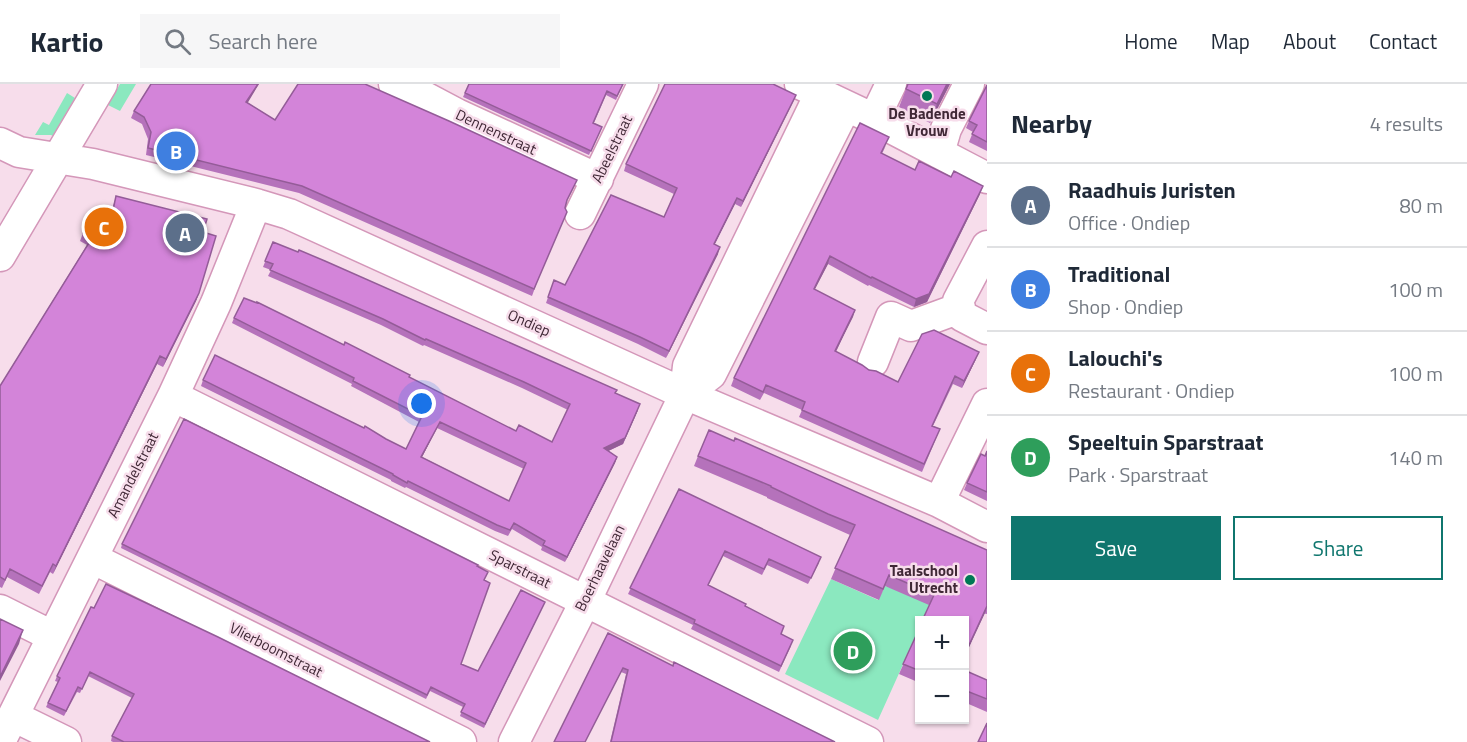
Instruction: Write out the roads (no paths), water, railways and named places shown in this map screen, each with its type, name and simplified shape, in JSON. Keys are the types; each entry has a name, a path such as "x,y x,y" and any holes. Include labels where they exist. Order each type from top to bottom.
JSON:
{"street":[{"path":"0,256 102,84"},
{"name":"Abeelstraat","path":"580,214 643,84"},
{"path":"874,119 891,84"},
{"path":"939,153 946,129 969,84"},
{"name":"Dennenstraat","path":"414,88 457,114 598,179"},
{"path":"813,90 987,178"},
{"name":"Boerhaavelaan","path":"514,742 585,602 685,394 711,374 813,90"},
{"name":"Ondiep","path":"0,143 19,153 93,164 289,214 685,394 939,502 987,527"},
{"name":"Amandelstraat","path":"6,729 173,396 216,303 256,204"},
{"path":"987,246 958,301 962,316 987,329"},
{"path":"873,362 891,317 911,326 960,308"},
{"name":"Sparstraat","path":"173,396 868,742"},
{"path":"939,502 987,404"},
{"name":"Vlierboomstraat","path":"92,558 461,742"},
{"path":"0,610 52,636"},
{"path":"6,729 66,742"}],"place":[{"name":"De Badende Vrouw","path":"927,96"},
{"name":"Traditional","path":"176,151"},
{"name":"Lalouchi's","path":"104,227"},
{"name":"Raadhuis Juristen","path":"185,233"},
{"name":"Taalschool Utrecht","path":"970,580"},
{"name":"Speeltuin Sparstraat","path":"853,651"}]}
